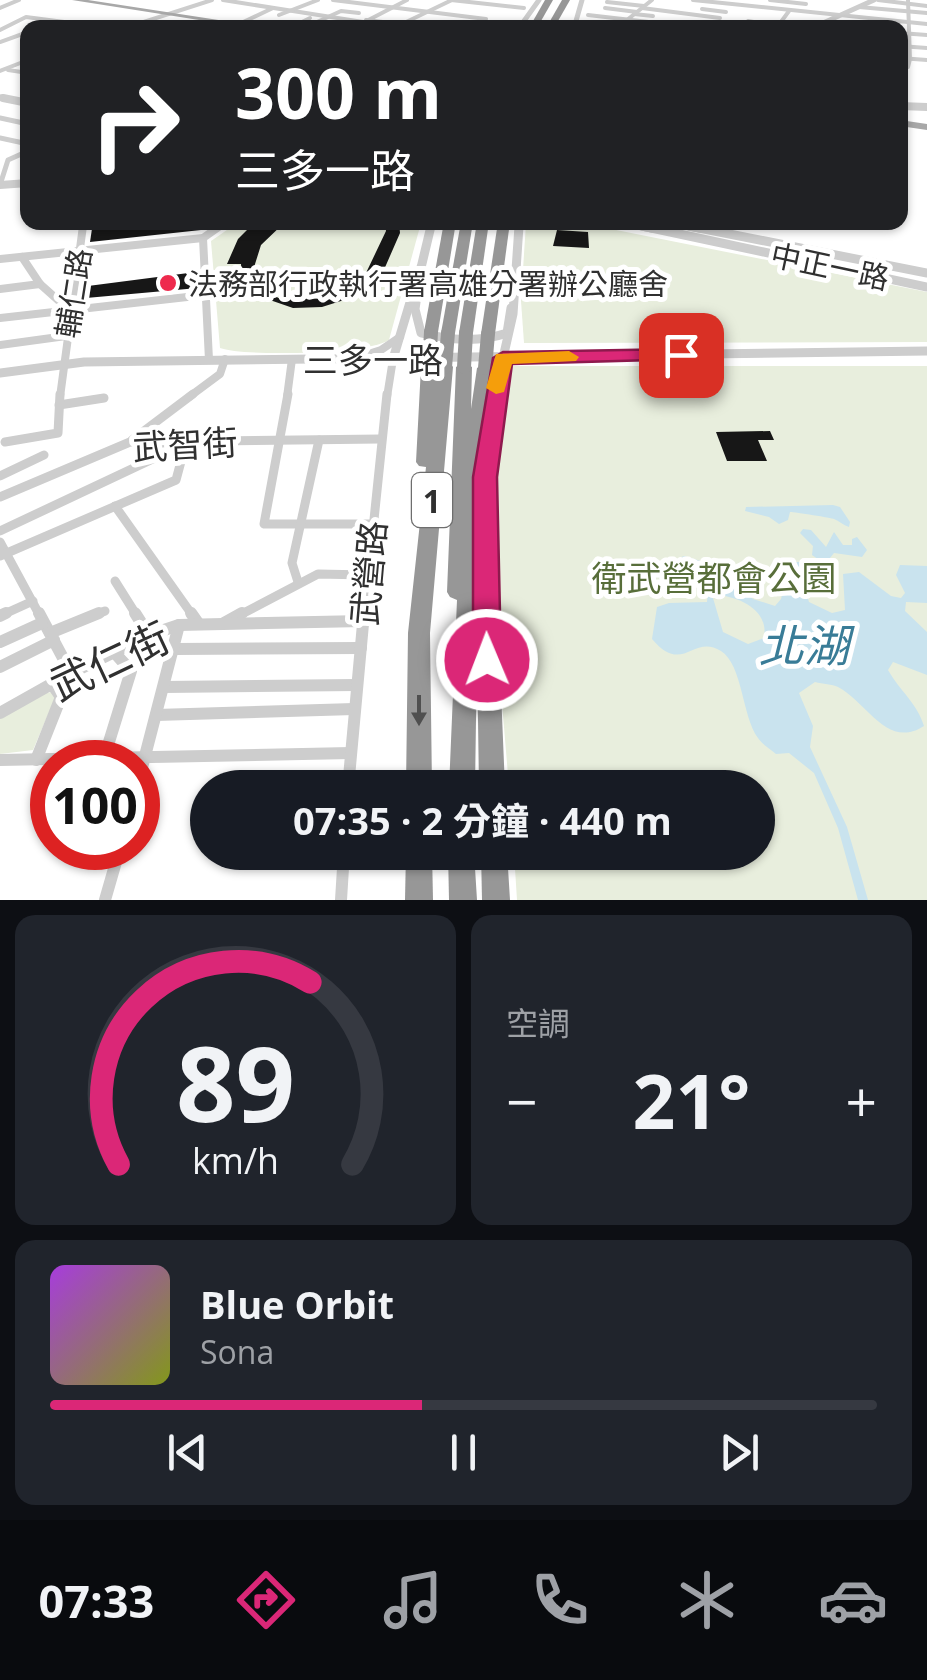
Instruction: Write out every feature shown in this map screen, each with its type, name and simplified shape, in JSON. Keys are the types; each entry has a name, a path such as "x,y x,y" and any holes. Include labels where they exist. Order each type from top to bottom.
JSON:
{"highway":[{"path":"449,230 430,332 465,365 490,424 484,498 492,770"},
{"name":"1","path":"465,230 448,333 465,365"},
{"name":"1","path":"420,770 420,633 465,365 482,230"},
{"path":"462,770 472,462 465,365 488,334 503,230"},
{"path":"420,870 420,900"},
{"path":"462,870 463,900"},
{"path":"495,870 496,900"}],"main road":[{"path":"75,0 209,20"}],"street":[{"path":"150,20 212,0"},
{"path":"223,0 357,20"},
{"path":"262,6 276,0"},
{"path":"280,15 318,0"},
{"path":"332,0 486,19 504,0"},
{"path":"306,20 343,0"},
{"path":"371,5 380,0"},
{"path":"366,20 407,0"},
{"path":"409,20 451,0 524,8"},
{"path":"670,20 691,0 884,20"},
{"path":"749,20 767,0 808,2 803,13"},
{"path":"827,20 876,0 927,4"},
{"path":"0,6 16,1"},
{"path":"606,5 644,6 720,18 733,2"},
{"path":"907,2 911,12 908,33 927,35"},
{"path":"606,5 644,6 652,16"},
{"path":"588,15 628,20 644,6"},
{"path":"859,7 927,13"},
{"path":"251,20 274,8"},
{"path":"702,9 726,12"},
{"path":"320,20 342,11 359,13"},
{"path":"783,20 790,11"},
{"path":"22,20 59,20"},
{"path":"0,37 20,22"},
{"path":"908,22 927,24"},
{"path":"11,38 20,35"},
{"path":"0,37 20,39"},
{"path":"908,55 908,67"},
{"path":"910,59 927,60"},
{"path":"0,94 12,100"},
{"path":"0,105 20,100"},
{"path":"0,185 4,160"},
{"name":"輔仁路","path":"62,363 83,230"},
{"path":"0,259 203,238 215,230"},
{"path":"394,359 430,230"},
{"path":"421,267 416,325 421,333 440,338 494,338 506,333 518,230"},
{"name":"中正一路","path":"683,230 738,237 927,287"},
{"name":"中正一路","path":"704,230 927,273"},
{"path":"203,238 209,360"},
{"path":"22,257 40,284 71,310"},
{"path":"0,289 40,284"},
{"path":"0,318 205,295"},
{"path":"465,365 512,342 511,308"},
{"path":"0,345 66,336"},
{"path":"352,359 381,350 400,338"},
{"name":"三多一路","path":"0,373 62,363 394,359 465,365 927,351"},
{"name":"武營路","path":"349,770 380,440 394,359"},
{"path":"130,442 220,374 226,360"},
{"path":"292,360 282,440 264,524 372,524"},
{"path":"5,442 58,433 62,363"},
{"path":"59,404 104,398"},
{"path":"0,530 157,457 163,439"},
{"path":"71,673 2,550 176,480 187,439"},
{"path":"298,582 292,564 320,440"},
{"name":"武智街","path":"0,497 130,442 380,440"},
{"path":"0,476 44,455"},
{"path":"115,506 198,624"},
{"path":"222,625 318,574 367,575"},
{"path":"115,582 150,635"},
{"path":"0,616 33,601"},
{"path":"0,642 49,632 105,612"},
{"name":"武仁街","path":"0,713 71,673 179,625 363,621"},
{"path":"149,740 179,625"},
{"path":"0,667 49,632"},
{"path":"174,650 361,648"},
{"path":"110,740 131,671 114,652"},
{"path":"44,740 61,697 52,684"},
{"path":"164,688 357,685"},
{"path":"156,715 354,709"},
{"path":"160,758 350,753"},
{"path":"0,760 30,760"},
{"path":"105,900 114,870"},
{"path":"340,900 342,870"}],"green space":[{"path":"227,230 419,230 389,340 358,348 306,353 254,353 220,348 211,241"},
{"path":"526,230 616,230 927,292 927,342 524,343 521,301"},
{"name":"衛武營都會公園","path":"503,366 927,366 927,900 517,900 515,870 775,870 775,770 508,770 493,595 491,486"},
{"path":"52,692 55,698 37,740 30,740 30,750 0,754 0,718"}],"water":[{"path":"746,507 840,507 849,527 832,518 790,512 788,520 779,524 745,511"},
{"path":"803,529 811,530 826,547 834,532 843,545 852,545 852,539 857,537 867,550 862,557 834,553 825,564 812,555 813,546 800,533"},
{"name":"北湖","path":"684,556 714,565 733,565 740,573 744,591 753,599 775,606 781,599 790,562 802,562 801,576 809,602 832,613 845,610 843,574 859,572 891,596 901,598 905,593 896,575 900,565 927,566 927,603 906,602 905,611 927,632 927,675 893,662 888,670 924,726 911,732 888,728 833,685 815,682 799,693 813,726 810,747 847,827 868,900 858,900 838,828 814,773 789,753 776,754 758,738 728,658 711,647 672,654 652,639 657,607 707,602 708,591 696,574 677,559","holes":["728,597 758,613 764,638 748,644 723,632 713,598"]}],"building":[{"path":"92,230 201,230 90,242"},
{"path":"247,230 277,230 261,245 250,280 280,299 325,298 350,291 366,273 386,230 400,233 383,272 366,293 322,307 293,308 250,293 242,282 241,264 227,264 238,239"},
{"path":"557,230 588,232 589,248 553,246"},
{"path":"196,272 198,288 86,298 88,286"},
{"path":"770,431 774,440 758,440 767,461 727,461 716,432"}],"slow traffic":[{"path":"496,388 503,358 569,357"}],"place":[{"name":"法務部行政執行署高雄分署辦公廳舍","path":"168,283"}],"route":[{"path":"487,660 486,456 503,358 681,355"}]}
